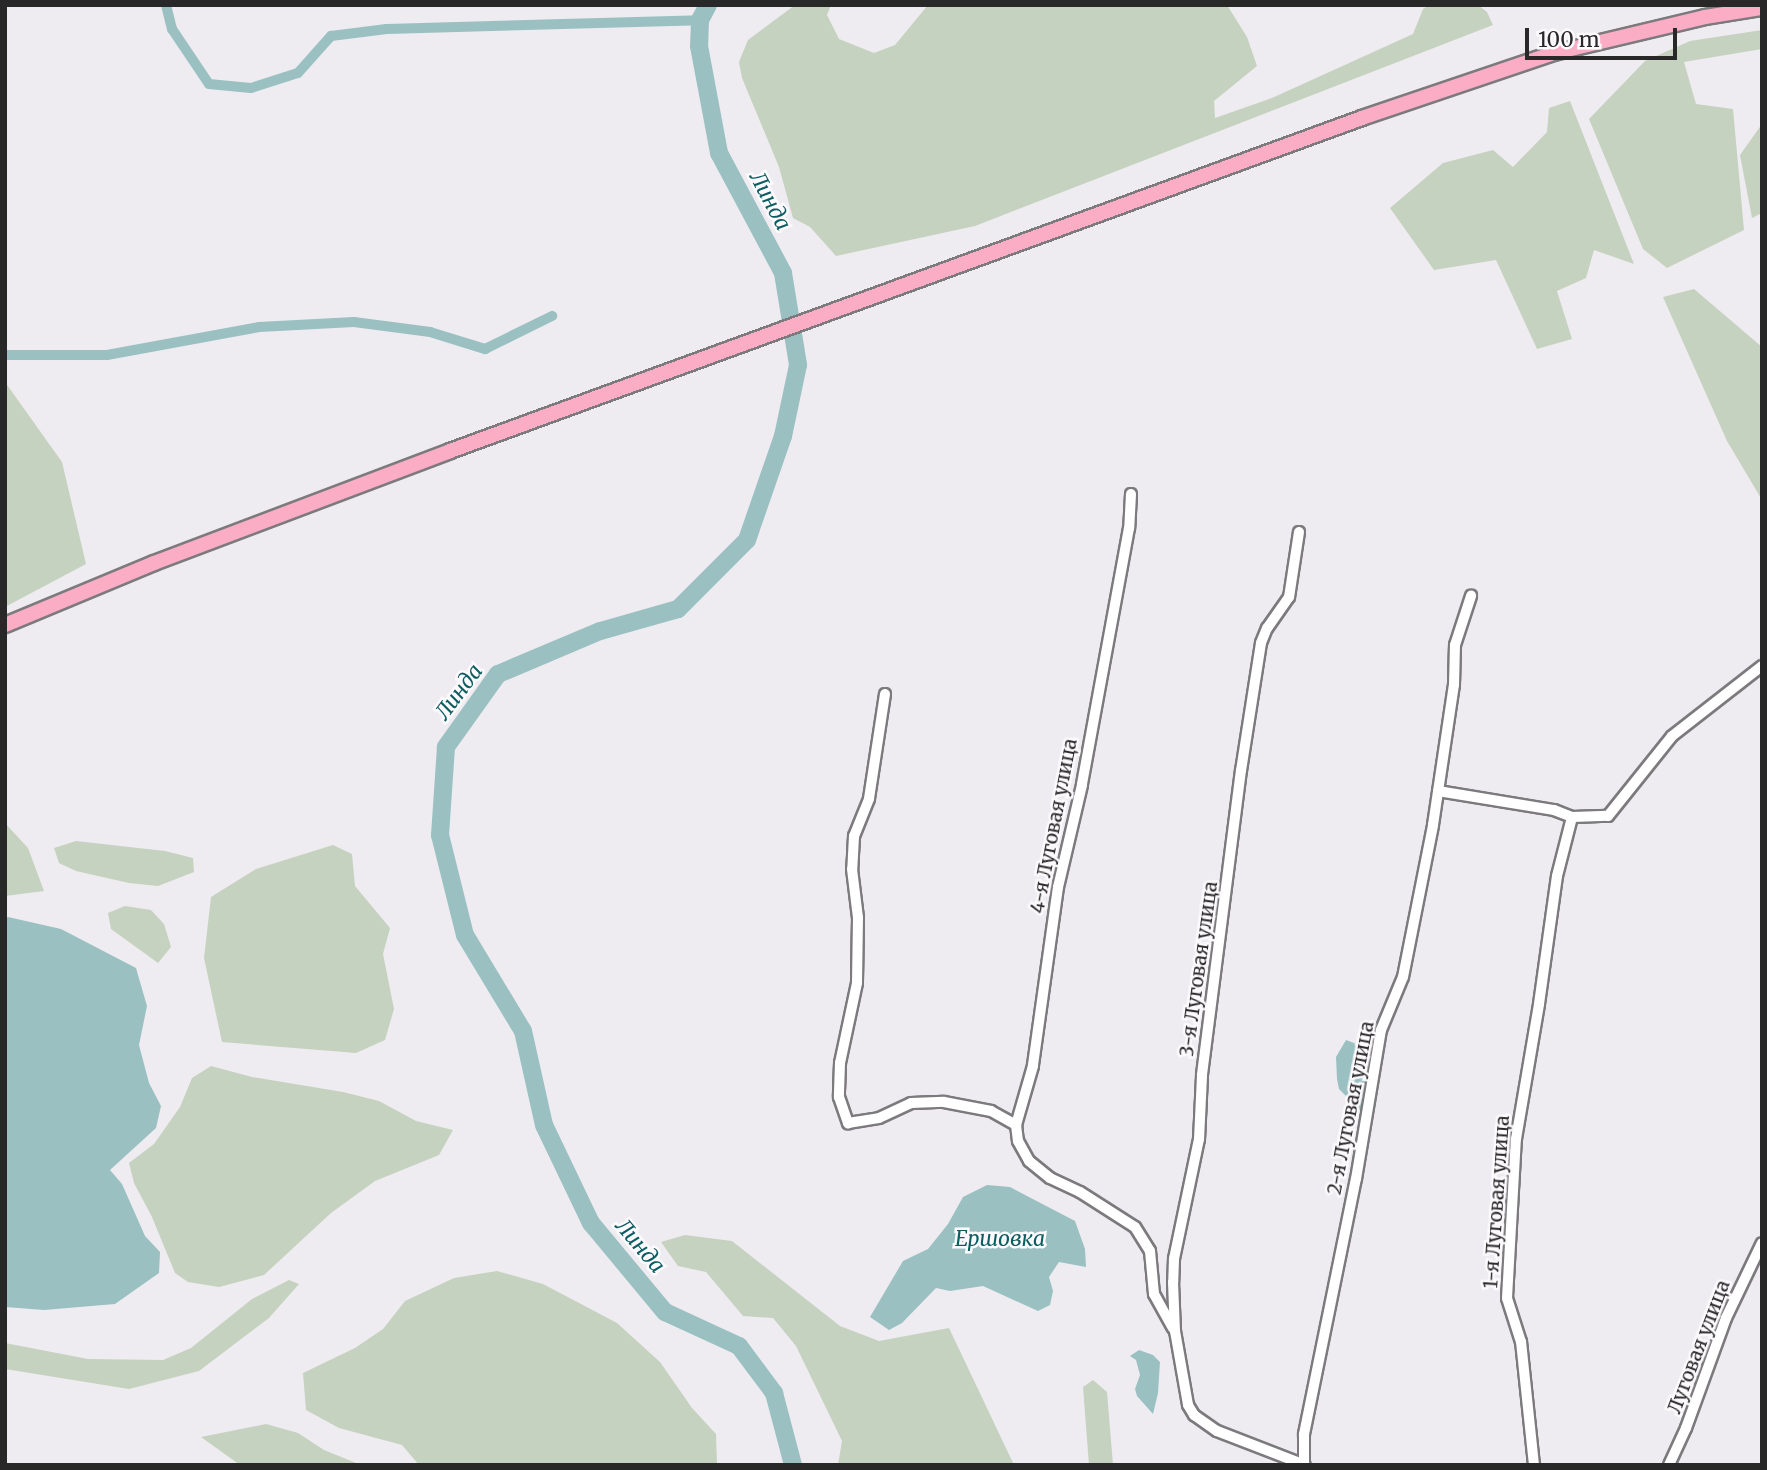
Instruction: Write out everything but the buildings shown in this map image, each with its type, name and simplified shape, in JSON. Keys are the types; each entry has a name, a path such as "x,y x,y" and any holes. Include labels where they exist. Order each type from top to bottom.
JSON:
{"main road":[{"path":"5,625 192,548 1472,79 1628,34 1762,8"}],"street":[{"name":"4-я Луговая улица","path":"1016,1125 1033,1066 1059,887 1082,785 1129,528 1132,494"},
{"name":"3-я Луговая улица","path":"1299,532 1289,597 1267,628 1261,643 1241,770 1202,1076 1199,1139 1174,1259 1175,1331 1188,1405 1194,1415 1217,1431 1305,1464"},
{"name":"2-я Луговая улица","path":"1305,1464 1304,1434 1356,1180 1381,1030 1406,965 1438,791 1454,685 1455,645 1471,596"},
{"path":"1438,791 1554,810 1573,817 1608,816 1672,736 1762,666"},
{"path":"885,694 869,799 855,836 852,869 858,918 857,983 840,1063 839,1097 848,1123 879,1118 911,1103 944,1102 991,1111 1016,1125 1018,1141 1029,1161 1050,1178 1080,1192 1135,1227 1150,1251 1154,1294 1175,1331"},
{"name":"1-я Луговая улица","path":"1534,1465 1521,1342 1507,1298 1515,1152 1556,876 1573,817"},
{"name":"Луговая улица","path":"1669,1465 1686,1428 1726,1318 1762,1243"}],"green space":[{"path":"795,5 831,5 827,15 839,39 874,53 895,45 928,5 1227,5 1247,37 1257,66 1214,101 1215,118 1272,98 1413,34 1423,9 1429,5 1478,5 1487,12 1493,25 975,226 836,256 810,227 793,218 779,167 742,78 739,62 748,40"},
{"path":"1762,30 1762,49 1684,62 1696,104 1733,109 1744,230 1667,268 1643,249 1589,119 1645,61 1690,41"},
{"path":"1570,101 1634,264 1594,250 1586,278 1557,291 1572,339 1537,349 1496,260 1434,270 1390,208 1443,163 1493,150 1513,167 1547,132 1549,108"},
{"path":"1762,124 1762,213 1752,218 1740,155"},
{"path":"1694,289 1762,347 1762,500 1727,441 1663,297"},
{"path":"5,382 62,462 86,564 5,607"},
{"path":"5,823 28,848 44,891 5,896"},
{"path":"76,841 165,851 193,858 194,872 158,886 129,883 76,871 59,863 54,848"},
{"path":"333,845 352,854 355,886 390,928 383,954 394,1009 385,1040 356,1053 222,1042 204,958 211,897 256,869"},
{"path":"125,906 151,910 164,924 171,947 158,963 111,929 108,913"},
{"path":"211,1066 252,1077 343,1092 379,1101 416,1121 453,1130 439,1155 375,1181 331,1213 264,1275 219,1287 188,1282 175,1273 152,1217 134,1183 129,1163 154,1144 180,1107 192,1078"},
{"path":"685,1235 732,1241 840,1326 879,1341 949,1328 1014,1465 838,1465 842,1441 796,1346 773,1318 743,1316 706,1272 678,1266 661,1242"},
{"path":"497,1271 543,1284 617,1323 660,1362 692,1408 716,1434 717,1465 419,1465 402,1445 339,1428 306,1410 303,1373 355,1348 383,1329 405,1301 454,1278"},
{"path":"289,1280 299,1284 269,1318 199,1371 129,1389 5,1369 5,1343 88,1359 163,1360 191,1348 252,1299"},
{"path":"1093,1380 1107,1392 1113,1465 1089,1465 1083,1387"},
{"path":"266,1424 298,1433 324,1450 361,1465 240,1465 201,1437"}],"water":[{"path":"8,917 61,929 136,968 147,1006 139,1045 149,1083 161,1106 156,1128 110,1170 122,1184 145,1236 160,1252 159,1273 115,1304 44,1310 5,1307 5,919"},
{"path":"1346,1040 1362,1046 1359,1055 1361,1071 1366,1065 1365,1104 1358,1112 1350,1109 1349,1099 1339,1089 1337,1079 1336,1057"},
{"name":"Ершовка","path":"987,1185 1010,1187 1075,1221 1085,1249 1086,1267 1059,1262 1049,1277 1053,1291 1050,1305 1038,1311 983,1286 950,1291 936,1288 902,1323 889,1330 870,1317 903,1261 928,1249 948,1224 963,1197"},
{"path":"1139,1350 1153,1355 1160,1362 1158,1393 1153,1414 1137,1396 1135,1389 1140,1375 1136,1360 1130,1356"}],"waterway":[{"path":"166,5 172,29 209,84 251,88 298,73 331,36 387,29 700,20"},
{"name":"Линда","path":"708,5 700,20 699,46 719,153 783,273 798,365 783,436 747,540 678,609 600,631 498,674 446,747 440,835 465,935 523,1031 544,1125 591,1223 665,1312 739,1346 774,1393 793,1465"},
{"path":"5,355 107,355 259,327 354,322 430,332 485,349 552,316"}]}
